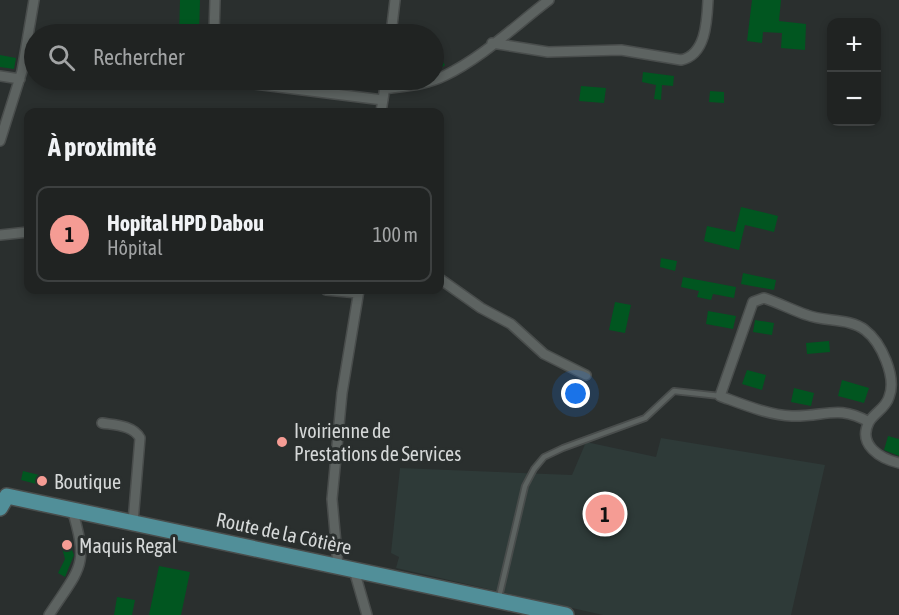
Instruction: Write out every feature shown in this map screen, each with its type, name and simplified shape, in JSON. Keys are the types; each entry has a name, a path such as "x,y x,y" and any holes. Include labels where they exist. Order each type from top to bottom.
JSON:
{"main road":[{"name":"Route de la Côtière","path":"0,508 7,496 566,615"}],"street":[{"path":"30,24 34,0"},
{"path":"214,24 215,0"},
{"path":"392,24 395,0"},
{"path":"444,76 492,44 549,0"},
{"path":"492,44 548,52 621,50 681,60 689,58 700,45 707,20 708,0"},
{"path":"0,141 24,64"},
{"path":"0,76 20,79"},
{"path":"290,90 383,100"},
{"path":"382,108 384,90"},
{"path":"0,235 24,232"},
{"path":"444,282 481,308 512,324 544,354 586,375"},
{"path":"338,566 333,499 342,393 358,294"},
{"path":"869,422 854,413 840,410 820,415 790,416 720,396 753,303 764,298 809,316 857,325 873,338 887,366 890,396 882,409 869,422 866,437 872,449 882,459 899,463"},
{"path":"102,423 123,426 138,433 140,438 133,522"},
{"path":"49,615 82,561 81,537 72,509"},
{"path":"354,570 368,615"}],"lane":[{"path":"499,600 525,486 544,457 645,418 674,391 720,396"}],"shaded area":[{"path":"661,438 825,465 791,615 603,615 396,568 399,557 391,553 400,468 572,475 586,442 656,457"}],"building":[{"path":"180,0 200,0 199,24 179,24"},
{"path":"752,0 781,0 779,21 806,24 805,50 781,48 782,33 763,32 762,43 747,41"},
{"path":"0,55 16,58 14,69 0,67"},
{"path":"643,72 674,76 673,86 662,85 661,100 654,99 656,85 642,82"},
{"path":"581,86 606,88 604,103 579,101"},
{"path":"710,91 724,92 724,103 709,102"},
{"path":"741,207 778,216 774,232 745,225 739,250 704,241 707,226 735,232"},
{"path":"661,258 677,261 675,271 660,267"},
{"path":"743,273 776,280 774,290 741,284"},
{"path":"683,277 736,287 734,298 713,294 711,300 697,297 699,291 681,287"},
{"path":"615,302 631,305 625,333 609,330"},
{"path":"708,311 736,316 733,329 706,324"},
{"path":"755,320 774,323 772,335 753,332"},
{"path":"829,341 830,352 807,354 806,343"},
{"path":"747,370 766,375 762,390 742,384"},
{"path":"842,380 869,388 864,403 838,396"},
{"path":"794,388 814,393 811,406 791,402"},
{"path":"888,436 899,439 899,456 884,450"},
{"path":"23,471 47,477 44,486 21,480"},
{"path":"68,540 74,555 65,577 58,573 65,559 61,544"},
{"path":"159,566 190,572 181,615 149,615"},
{"path":"117,597 135,600 132,615 114,615"}],"place":[{"name":"Ivoirienne de Prestations de Services","path":"282,442"},
{"name":"Boutique","path":"42,481"},
{"name":"Hopital HPD Dabou","path":"605,514"},
{"name":"Maquis Regal","path":"67,545"}]}
